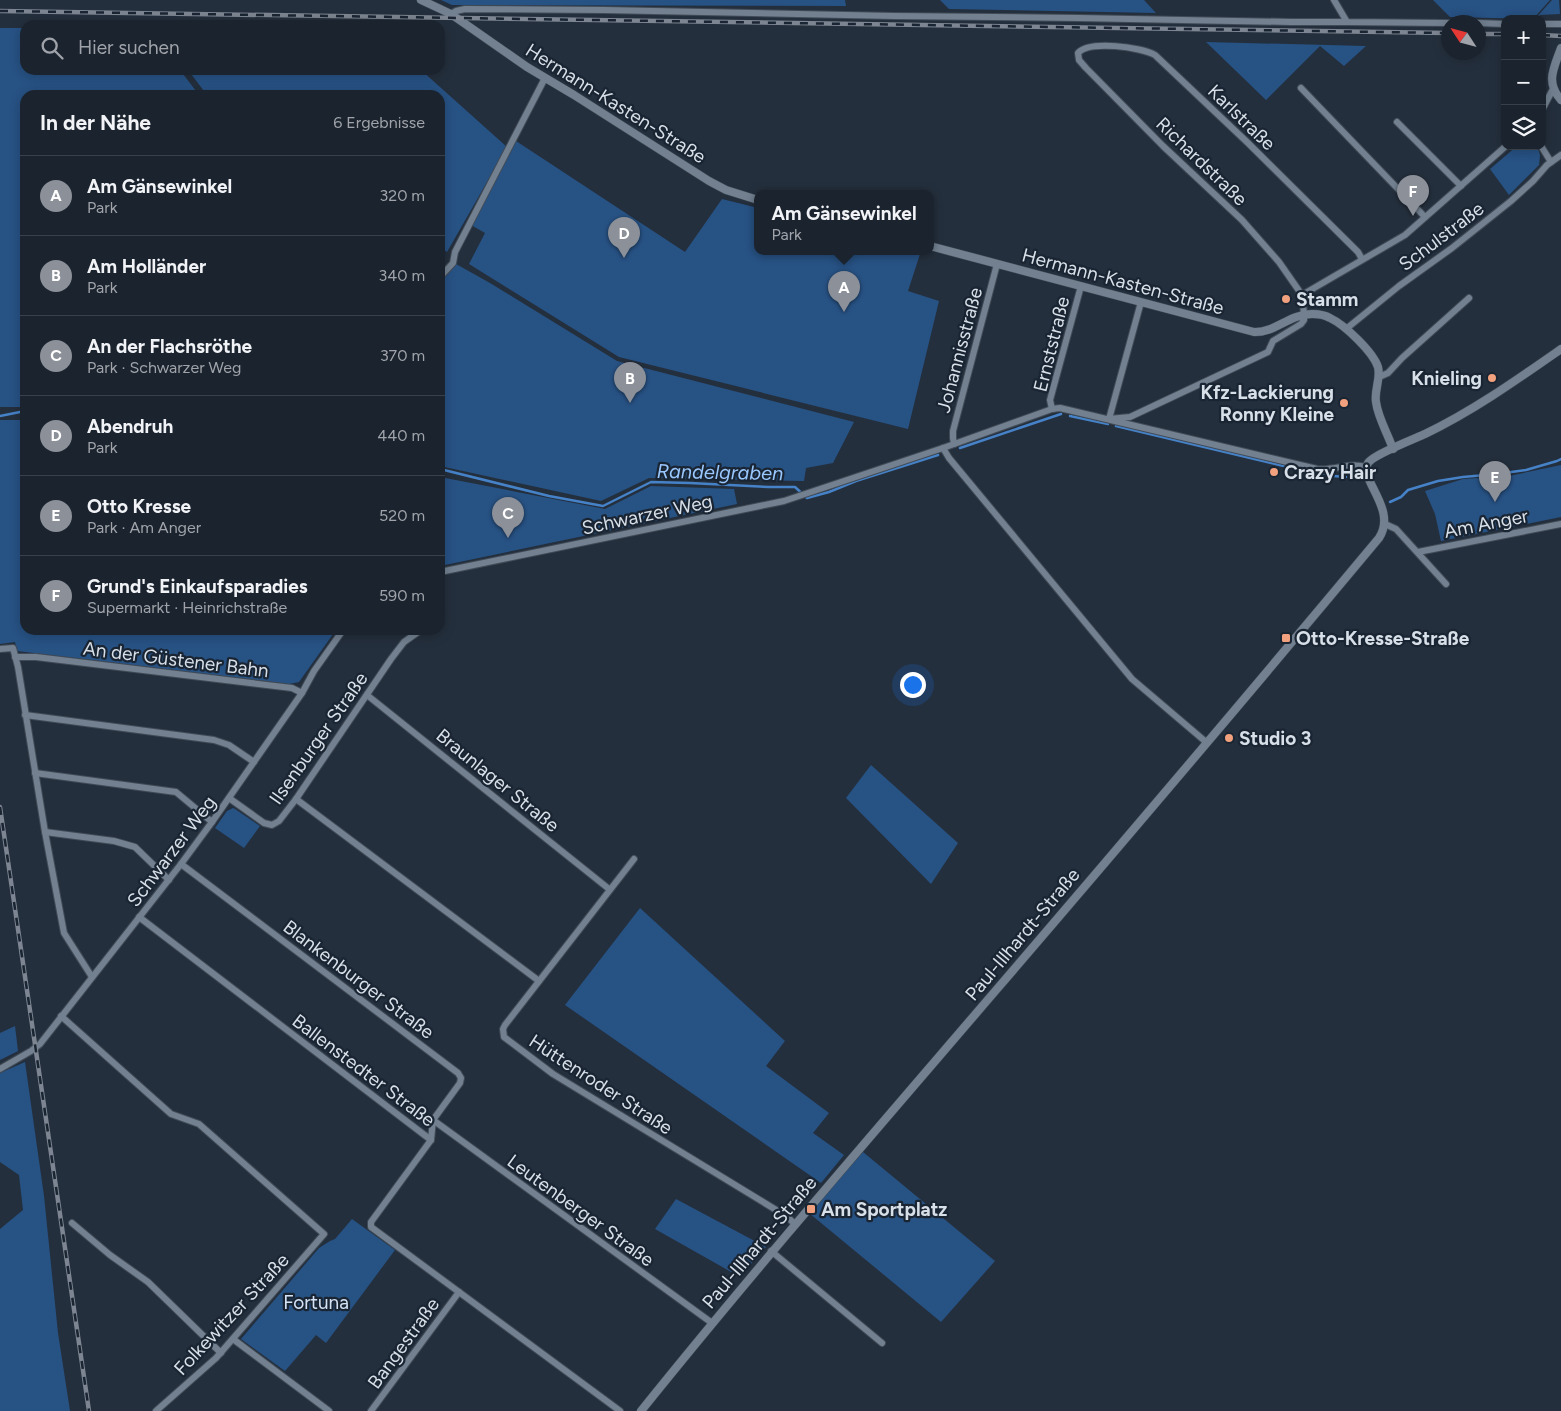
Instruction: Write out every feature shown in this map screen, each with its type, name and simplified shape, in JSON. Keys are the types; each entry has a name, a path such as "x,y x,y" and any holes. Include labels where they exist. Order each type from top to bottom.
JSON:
{"street":[{"name":"Hermann-Kasten-Straße","path":"421,0 451,14 545,78 715,184 754,199"},
{"path":"1334,0 1347,22"},
{"path":"451,14 465,9 604,10 1441,23"},
{"path":"1486,24 1501,24"},
{"path":"1546,24 1561,24"},
{"name":"Karlstraße","path":"1078,54 1085,48 1103,46 1137,48 1155,55 1254,149 1358,252 1362,259"},
{"path":"1561,48 1551,82 1553,89 1561,100"},
{"name":"Richardstraße","path":"1078,54 1079,60 1086,68 1157,140 1242,220 1279,262 1302,295"},
{"path":"445,272 453,263 455,252 545,78"},
{"path":"1301,88 1425,217"},
{"path":"1545,105 1553,89"},
{"path":"1397,122 1461,186"},
{"path":"1109,419 1130,417 1268,352 1273,341 1302,324 1304,314 1302,295 1405,235 1502,150"},
{"path":"1543,150 1551,162"},
{"name":"Schulstraße","path":"1346,329 1511,201 1551,162 1561,155"},
{"name":"Hermann-Kasten-Straße","path":"934,247 1249,331 1261,332 1268,330 1304,314"},
{"name":"Johannisstraße","path":"954,444 953,431 997,264"},
{"name":"Ernststraße","path":"1052,409 1050,400 1081,286"},
{"path":"1379,377 1388,373 1469,298"},
{"path":"1109,419 1141,302"},
{"path":"1304,314 1328,316 1346,329 1372,356 1377,365 1379,377 1376,401 1394,449"},
{"path":"1268,330 1273,341"},
{"path":"1366,466 1374,457 1460,416 1561,349"},
{"path":"1052,409 1068,408 1317,469 1330,470 1358,464 1366,466"},
{"name":"Schwarzer Weg","path":"445,571 794,498 1052,409"},
{"path":"942,448 1132,679 1206,742"},
{"path":"1366,466 1368,477 1382,507 1385,524"},
{"name":"Paul-Illhardt-Straße","path":"641,1411 771,1251 1033,947 1379,538 1385,524"},
{"name":"Am Anger","path":"1385,524 1396,529 1446,584"},
{"name":"Am Anger","path":"1418,552 1561,524"},
{"name":"Schwarzer Weg","path":"0,1068 36,1048 169,880 229,798 302,693 314,671 339,635"},
{"name":"Ilsenburger Straße","path":"229,798 264,823 272,825 279,821 395,653 404,642 414,635"},
{"path":"0,649 13,648 20,676 45,832 64,933 92,977"},
{"name":"An der Güstener Bahn","path":"15,657 36,657 292,688 302,693"},
{"name":"Braunlager Straße","path":"367,695 610,889"},
{"path":"25,715 214,740 229,745 254,762"},
{"path":"35,773 176,792 212,822"},
{"path":"296,799 539,981"},
{"path":"45,832 114,841 135,847 169,880"},
{"name":"Hüttenroder Straße","path":"634,859 505,1025 503,1034 507,1040 552,1074 786,1216 795,1224"},
{"name":"Blankenburger Straße","path":"181,864 458,1073 461,1078 460,1083 433,1120"},
{"name":"Ballenstedter Straße","path":"139,917 432,1140 372,1222 372,1228 620,1411"},
{"name":"Folkewitzer Straße","path":"61,1016 171,1114 200,1124 324,1234 221,1353 156,1411"},
{"path":"432,1140 433,1120"},
{"name":"Leutenberger Straße","path":"433,1120 712,1323"},
{"path":"72,1223 110,1255 148,1282 221,1353"},
{"path":"771,1251 882,1343"},
{"name":"Bangestraße","path":"372,1411 459,1292"},
{"path":"233,1339 329,1411"}],"green space":[{"path":"441,0 845,0 846,6 452,5"},
{"path":"940,0 1144,0 1156,13 949,9"},
{"path":"1433,0 1550,0 1537,15 1501,15 1501,18 1486,18 1486,15 1448,15"},
{"path":"1552,0 1559,0 1560,14 1539,15"},
{"path":"0,28 20,28 20,75 184,75 195,90 20,90 20,407 0,407"},
{"path":"1206,42 1366,46 1344,66 1320,46 1266,100"},
{"path":"192,75 427,75 443,90 203,90"},
{"path":"445,91 507,147 447,252 445,251"},
{"path":"516,141 685,252 722,199 754,207 754,255 920,255 908,291 939,301 908,429 619,357 469,264 485,233 471,225"},
{"path":"1512,150 1538,150 1539,165 1509,195 1490,169"},
{"path":"456,264 617,361 854,422 833,463 806,468 804,481 649,478 601,501 445,467 445,275"},
{"path":"0,420 20,420 20,635 332,635 299,682 289,684 17,651 15,642 0,644"},
{"path":"1561,465 1561,517 1441,541 1435,514 1425,491 1463,479 1509,476"},
{"path":"445,478 605,509 651,486 734,489 737,504 445,565"},
{"path":"871,765 958,843 931,884 846,798"},
{"path":"233,808 260,826 244,848 215,828 227,811"},
{"path":"640,908 785,1041 766,1066 829,1113 813,1133 844,1155 821,1183 565,1005"},
{"path":"15,1026 18,1051 0,1060 0,1033"},
{"path":"25,1062 44,1196 58,1333 70,1411 0,1411 0,1229 23,1210 19,1175 0,1162 0,1073"},
{"path":"863,1152 995,1261 941,1322 809,1213"},
{"path":"676,1199 766,1247 740,1277 655,1229"},
{"name":"Fortuna","path":"352,1219 395,1250 326,1343 316,1335 285,1371 241,1339 319,1248 335,1239"}],"waterway":[{"name":"Randelgraben","path":"0,416 20,412"},
{"name":"Randelgraben","path":"960,448 1061,414"},
{"name":"Randelgraben","path":"1070,416 1108,424"},
{"name":"Randelgraben","path":"1116,426 1321,475 1346,477"},
{"name":"Randelgraben","path":"445,470 549,496 603,506 651,482 795,487 807,498 938,455"},
{"name":"Randelgraben","path":"1390,502 1401,497 1408,490 1438,481 1526,470 1561,459"}],"railway":[{"path":"0,11 1441,33"},
{"path":"1486,34 1501,34"},
{"path":"1546,35 1561,36"},
{"path":"0,807 89,1411"}],"place":[{"name":"Grund's Einkaufsparadies","path":"1413,216"},
{"name":"Abendruh","path":"624,258"},
{"name":"Stamm","path":"1286,299"},
{"name":"Am Gänsewinkel","path":"844,312"},
{"name":"Knieling","path":"1492,378"},
{"name":"Am Holländer","path":"630,403"},
{"name":"Kfz-Lackierung Ronny Kleine","path":"1344,403"},
{"name":"Crazy Hair","path":"1274,472"},
{"name":"Otto Kresse","path":"1495,502"},
{"name":"An der Flachsröthe","path":"508,538"},
{"name":"Otto-Kresse-Straße","path":"1286,638"},
{"name":"Studio 3","path":"1229,738"},
{"name":"Am Sportplatz","path":"811,1209"}]}
